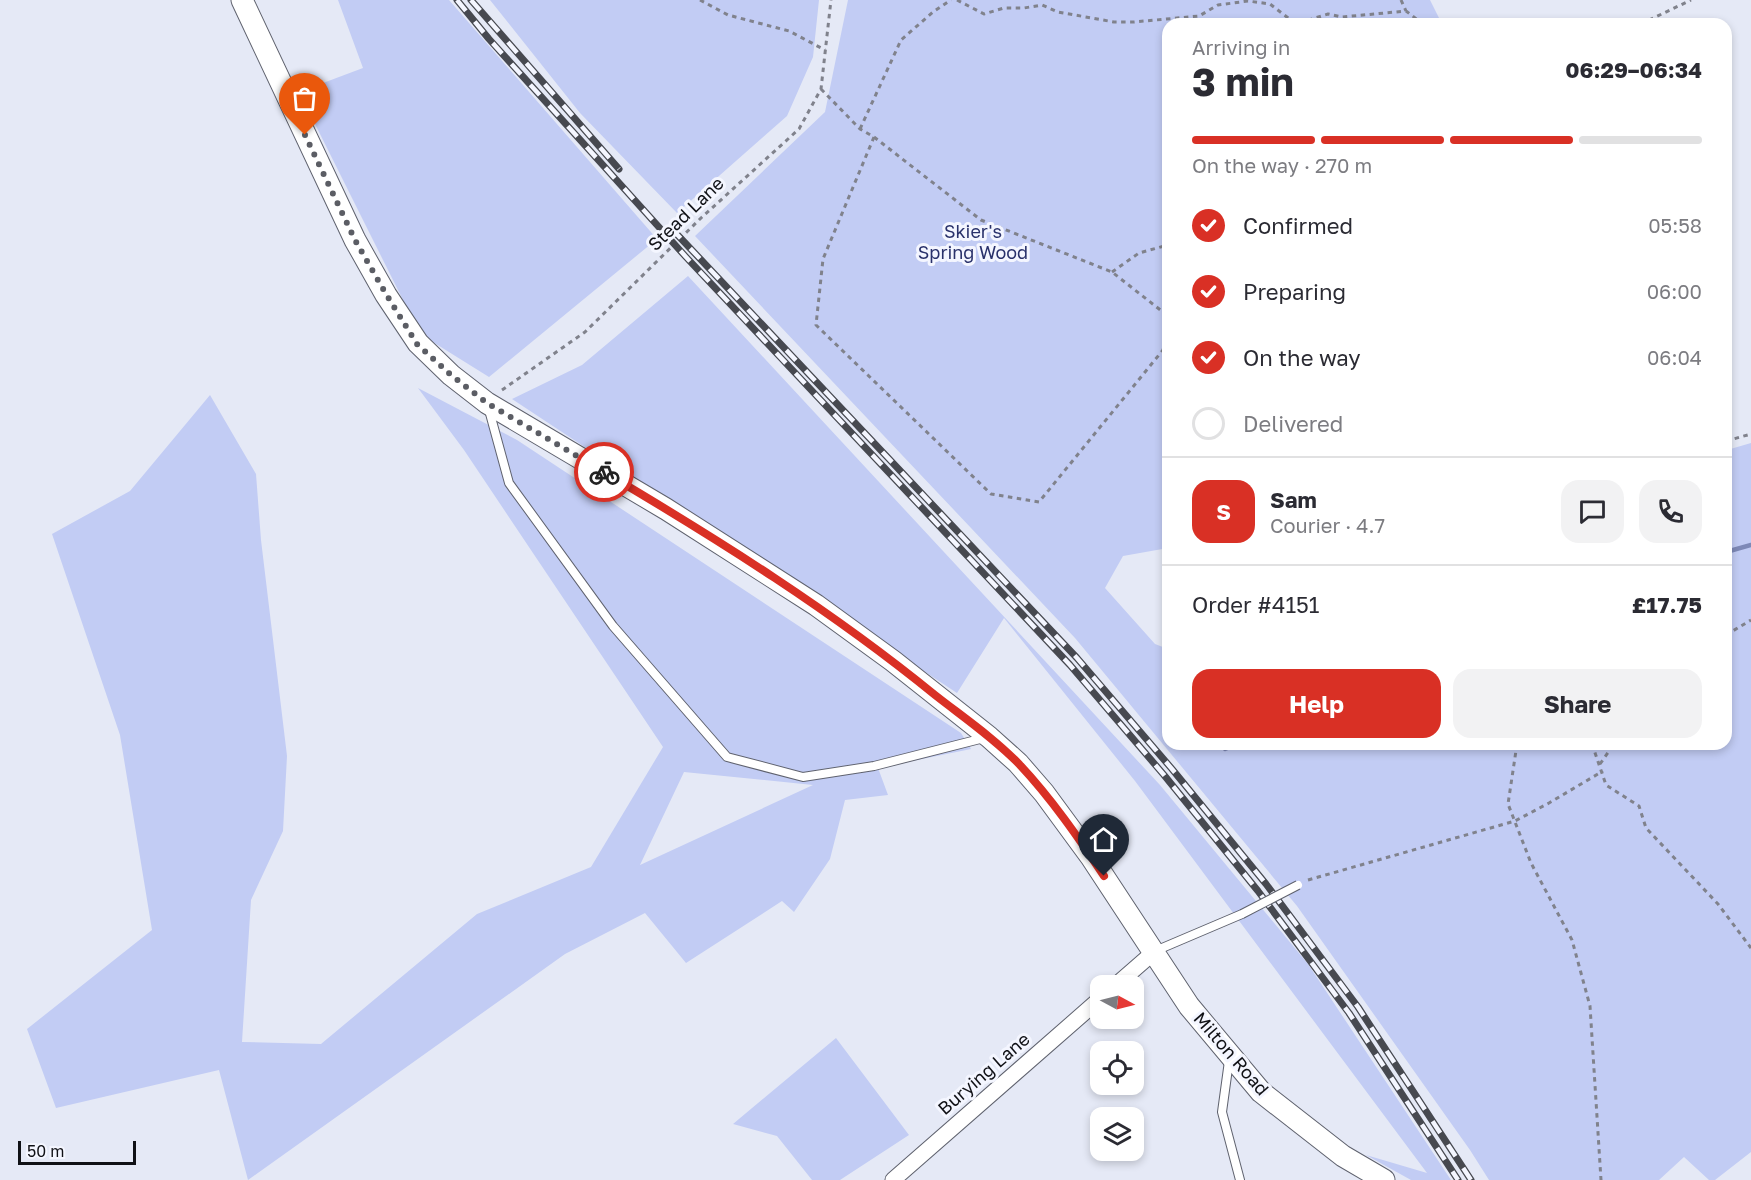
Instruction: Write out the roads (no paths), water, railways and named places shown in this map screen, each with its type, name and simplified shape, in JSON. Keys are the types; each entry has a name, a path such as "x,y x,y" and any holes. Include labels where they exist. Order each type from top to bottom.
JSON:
{"street":[{"name":"Milton Road","path":"242,0 355,240 417,344 487,403 666,509 816,605 893,661 989,737 1018,763 1044,793 1091,857 1189,1006 1261,1092 1343,1156 1384,1180"},
{"path":"1128,975 1154,952"},
{"name":"Burying Lane","path":"893,1180 1090,1008"}],"lane":[{"path":"487,403 509,483 613,626 727,757 803,777 874,766 989,737"},
{"path":"1154,952 1242,914 1298,885"},
{"path":"1230,1057 1222,1112 1240,1180"}],"waterway":[{"path":"1732,550 1751,545"}],"railway":[{"path":"457,0 489,39 686,257 1070,665 1164,775 1258,891 1349,1013 1458,1180"},
{"path":"471,0 619,169"},
{"path":"671,228 1077,658 1172,769 1266,884 1358,1007 1471,1180"}],"park label":[{"name":"Skier's Spring Wood","path":"973,242"}]}
